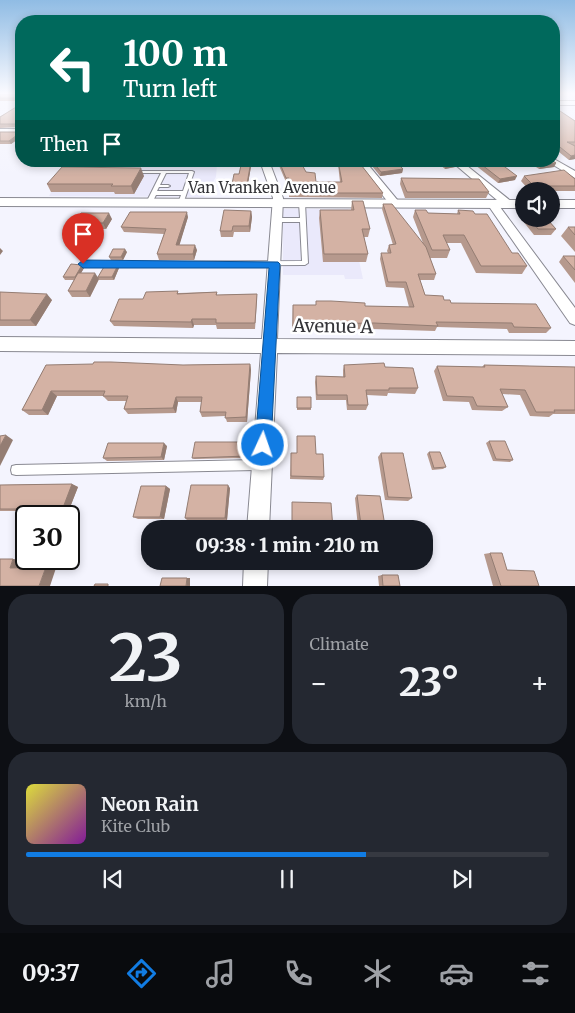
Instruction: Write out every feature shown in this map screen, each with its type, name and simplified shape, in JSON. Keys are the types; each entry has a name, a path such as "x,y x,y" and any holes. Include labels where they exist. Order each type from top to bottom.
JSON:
{"street":[{"path":"0,131 15,131"},
{"path":"560,165 574,174"},
{"path":"259,520 278,203 278,198 266,167"},
{"path":"365,167 395,204"},
{"path":"462,167 508,204"},
{"name":"Van Vranken Avenue","path":"0,202 182,198 278,203 515,204"},
{"path":"560,204 575,204"},
{"path":"493,205 575,319"},
{"name":"Avenue A","path":"0,344 575,348"},
{"path":"255,586 256,570"}],"lane":[{"path":"125,172 192,172 182,198"},
{"path":"151,198 164,172"},
{"path":"160,180 170,180"},
{"path":"179,180 189,180"},
{"path":"157,186 168,186"},
{"path":"177,186 186,186"},
{"path":"83,264 305,263 302,203"},
{"path":"277,220 303,220"},
{"path":"16,470 262,465"}],"shaded area":[{"path":"217,167 216,177 204,197 49,196 58,180 71,169"},
{"path":"283,209 348,209 363,279 345,279 344,275 283,275"}],"building":[{"path":"0,121 15,121 15,124 0,124"},
{"path":"560,121 575,121 575,142 567,142 575,146 575,155 571,156 560,147"},
{"path":"0,132 15,132 15,136 9,141 0,141"},
{"path":"62,167 141,168 131,186 111,186 113,184 47,184"},
{"path":"241,167 250,167 247,184 245,184 244,189 231,189 234,174 239,174"},
{"path":"281,167 303,167 306,172 315,173 316,182 342,182 339,167 363,167 383,193 289,193 289,178 286,178"},
{"path":"377,167 401,167 403,169 381,172"},
{"path":"485,167 505,167 517,176 500,179"},
{"path":"564,170 575,179 575,186 560,186 560,182 530,182 524,176"},
{"path":"401,178 479,179 489,192 407,192"},
{"path":"352,201 363,201 370,229 362,229 368,254 324,254 320,210 354,210"},
{"path":"383,204 392,204 426,247 436,274 418,274 425,295 443,296 444,300 450,300 451,303 536,304 551,328 514,327 512,323 436,322 438,326 374,323 309,324 309,327 293,326 293,305 316,305 316,301 365,303 365,306 414,307 406,282 388,282 381,253 391,253 389,245 396,244"},
{"path":"224,210 251,211 249,226 233,226 232,231 220,231"},
{"path":"415,210 426,210 428,213 460,214 458,210 473,211 475,214 487,214 512,253 518,253 527,266 481,266 464,235 443,235 450,250 432,250"},
{"path":"130,212 187,212 176,245 195,245 193,254 157,254 166,229 121,227"},
{"path":"81,213 109,213 103,223 74,223"},
{"path":"536,227 554,227 556,229 538,229"},
{"path":"568,227 575,227 575,235"},
{"path":"113,249 125,249 121,257 109,257"},
{"path":"563,256 575,256 575,270"},
{"path":"71,264 82,265 75,277 63,277"},
{"path":"105,265 118,265 112,277 98,277"},
{"path":"78,273 95,273 86,291 68,291"},
{"path":"178,291 177,294 217,292 216,295 257,294 255,323 216,323 216,319 192,319 191,322 110,321 119,299 143,299 146,292"},
{"path":"0,292 47,294 30,320 0,320"},
{"path":"94,362 183,365 250,364 246,417 225,418 226,412 200,412 202,397 176,397 173,408 124,409 128,396 103,396 105,391 51,391 42,410 22,410 46,365 93,364"},
{"path":"384,363 385,367 413,368 418,388 366,390 368,405 348,405 347,395 317,395 316,376 345,377 344,365"},
{"path":"484,365 575,367 575,410 536,412 525,390 500,389 508,407 477,406 473,397 447,396 437,366 485,367"},
{"path":"297,397 311,397 311,408 297,408"},
{"path":"6,435 0,446 0,436"},
{"path":"297,436 315,436 316,454 323,454 324,477 291,476 291,453 297,453"},
{"path":"489,441 505,441 513,460 496,459"},
{"path":"195,442 247,442 246,456 192,458"},
{"path":"108,443 164,443 161,457 103,458"},
{"path":"429,452 440,452 446,467 434,468"},
{"path":"381,453 403,453 412,498 388,497"},
{"path":"72,484 64,505 15,505 15,509 0,509 0,485"},
{"path":"191,485 228,485 225,518 185,518"},
{"path":"141,486 166,486 160,517 133,517"},
{"path":"357,495 380,496 384,520 360,520"},
{"path":"292,502 331,503 332,520 292,520"},
{"path":"490,553 502,553 507,570 534,571 539,586 501,586"},
{"path":"0,559 13,559 10,568 15,568 15,570 45,570 39,586 0,586"},
{"path":"382,575 398,575 400,586 383,586"},
{"path":"162,578 187,578 186,586 160,586"},
{"path":"95,584 108,584 108,586 94,586"}],"route":[{"path":"83,264 274,264 263,445"}]}
